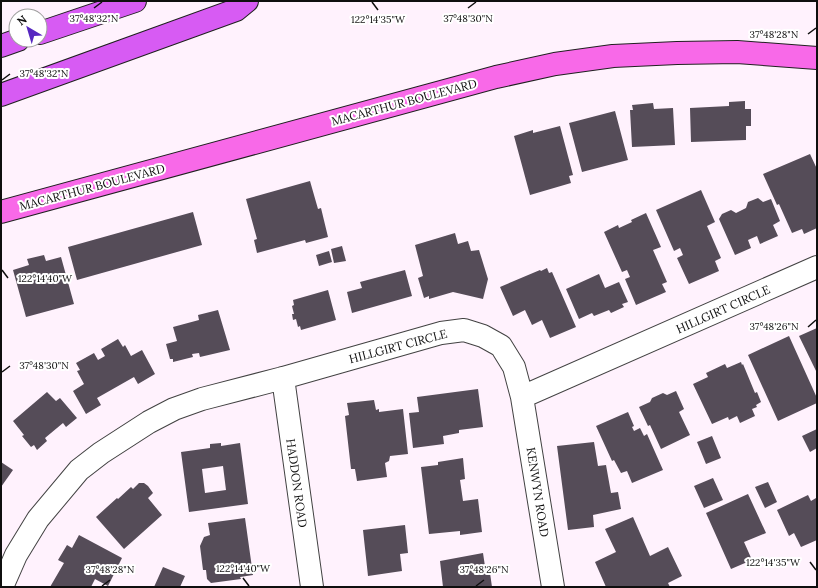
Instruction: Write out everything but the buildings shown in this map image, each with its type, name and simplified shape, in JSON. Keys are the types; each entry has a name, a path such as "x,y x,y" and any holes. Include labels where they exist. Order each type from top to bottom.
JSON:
{"highway":[{"path":"48,30 135,1"},
{"path":"1,95 236,10 248,1"}],"main road":[{"name":"MACARTHUR BOULEVARD","path":"1,212 496,77 555,64 613,56 677,53 737,52 817,58"}],"street":[{"name":"HILLGIRT CIRCLE","path":"2,587 16,555 38,519 79,470 101,453 149,422 202,399 283,378 441,333 464,330 483,336 502,346 514,367 522,397 817,267"},
{"name":"HADDON ROAD","path":"283,378 312,587"},
{"name":"KENWYN ROAD","path":"522,397 554,585"}]}
